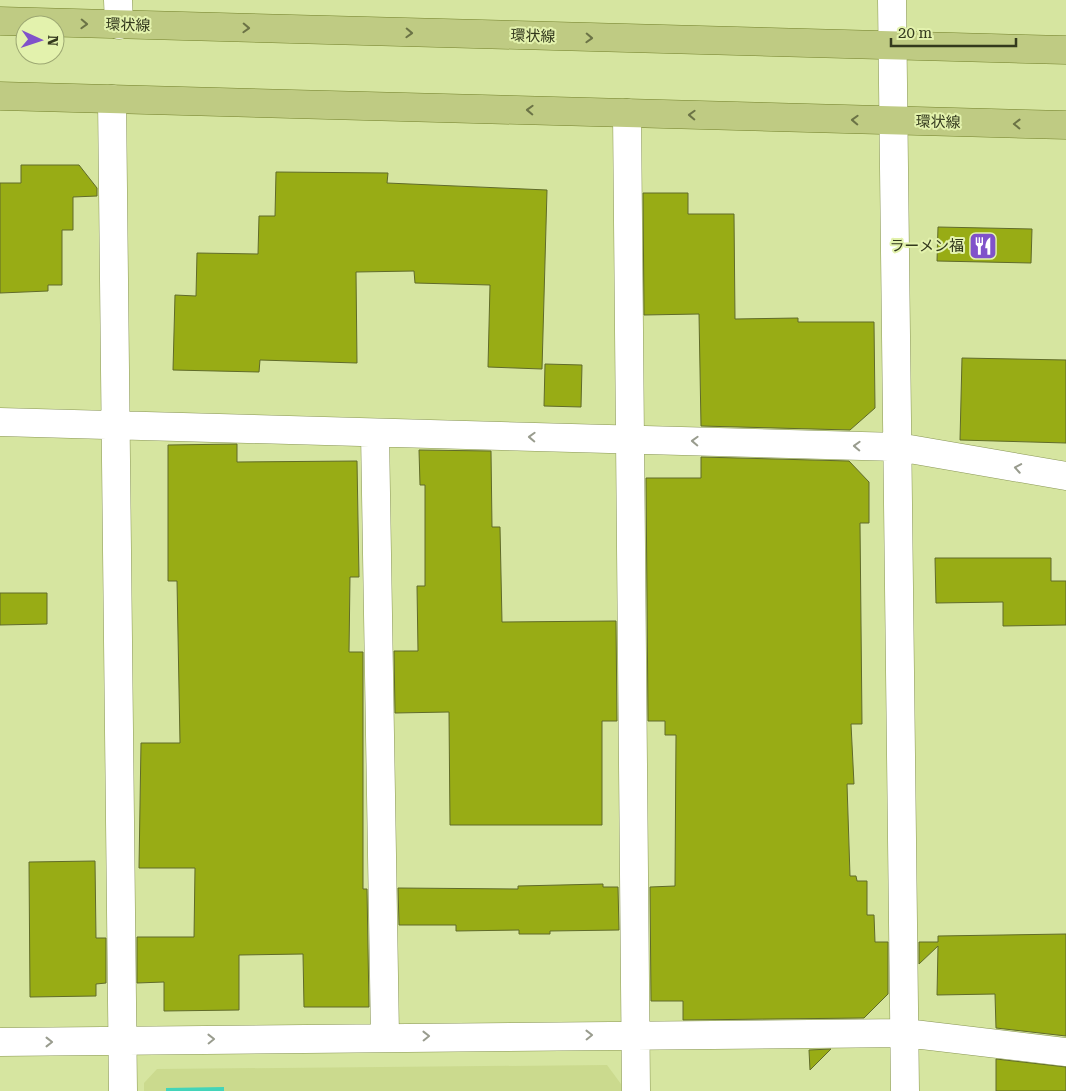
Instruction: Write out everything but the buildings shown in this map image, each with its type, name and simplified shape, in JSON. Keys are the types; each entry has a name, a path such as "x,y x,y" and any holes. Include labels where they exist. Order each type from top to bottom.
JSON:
{"main road":[{"name":"環状線","path":"0,21 118,12 892,46 1066,50"},
{"name":"環状線","path":"0,96 1066,125"}],"street":[{"path":"892,0 905,1091"},
{"path":"112,99 123,1091"},
{"path":"627,113 636,1091"},
{"path":"0,422 898,447 1066,476"},
{"path":"375,432 384,1036"},
{"path":"0,1042 384,1036 905,1033 1066,1052"}],"shaded area":[{"path":"607,1065 621,1084 621,1091 144,1091 144,1083 157,1069"}],"water":[{"path":"224,1087 224,1091 166,1091 166,1088"}],"place":[{"name":"ラーメン福","path":"983,246"}]}
